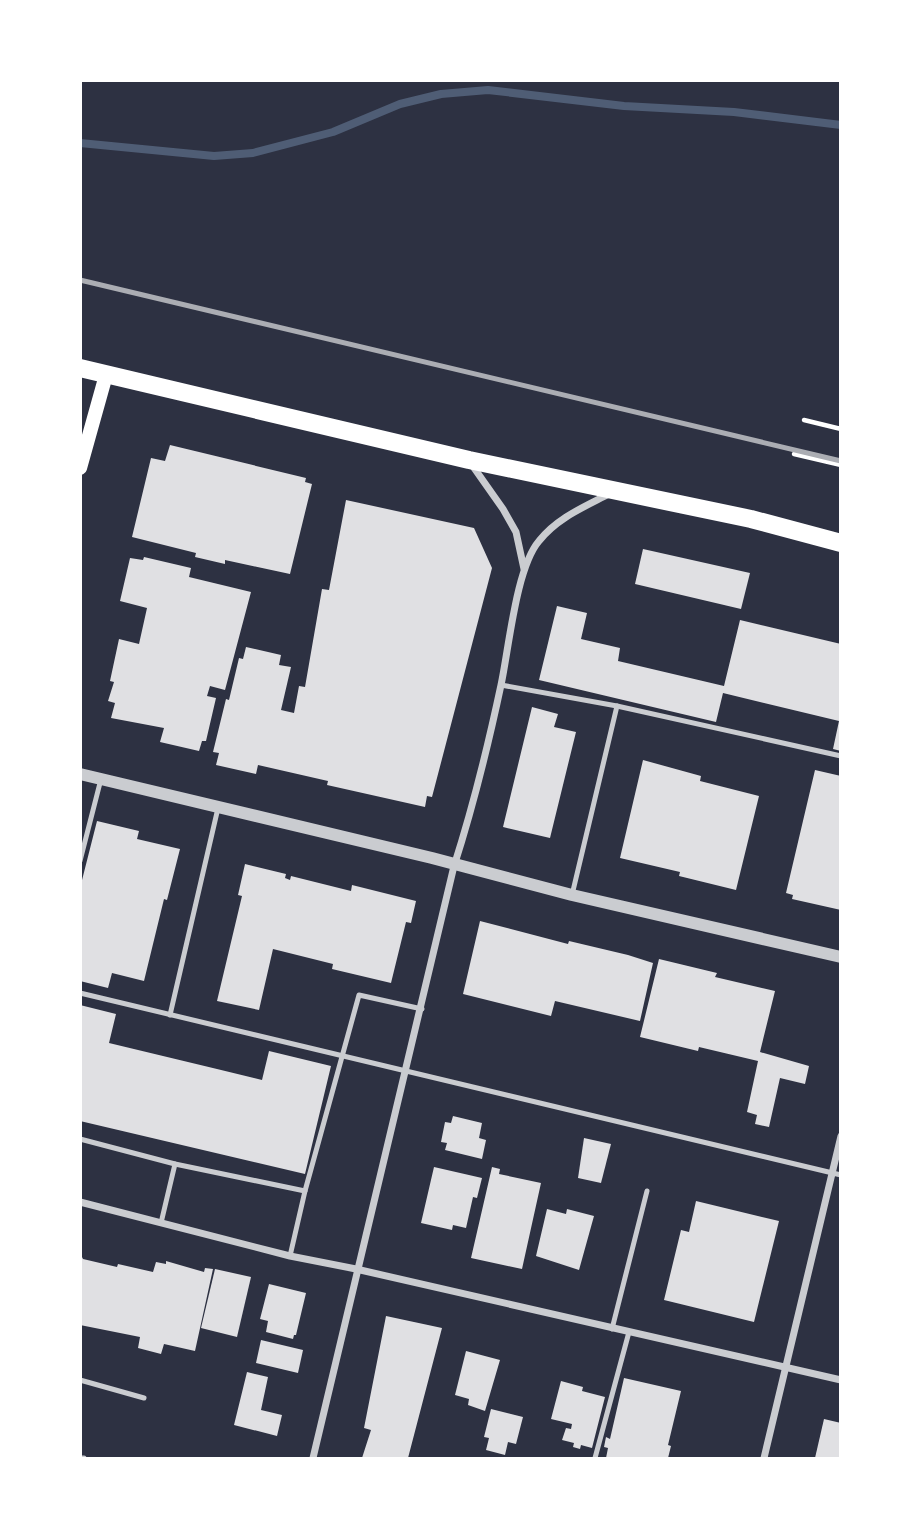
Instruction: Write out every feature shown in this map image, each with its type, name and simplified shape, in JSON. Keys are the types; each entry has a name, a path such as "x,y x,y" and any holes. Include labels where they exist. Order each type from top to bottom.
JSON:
{"main road":[{"path":"80,368 469,460 751,519 841,543"},
{"path":"80,468 106,374"}],"street":[{"path":"469,460 516,533 524,569"},
{"path":"313,1458 454,866 467,825 501,685 524,569 538,542 565,517 613,492"},
{"path":"80,774 432,858 454,866 481,870 572,895 841,957"},
{"path":"764,1458 841,1136"},
{"path":"80,1202 290,1256 841,1380"}],"lane":[{"path":"501,685 617,706 841,756"},
{"path":"572,895 617,706"},
{"path":"80,861 101,779"},
{"path":"170,1015 218,808"},
{"path":"80,993 841,1175"},
{"path":"290,1256 305,1191 359,995 422,1009"},
{"path":"80,1139 175,1164 305,1191"},
{"path":"161,1223 175,1164"},
{"path":"612,1329 647,1191"},
{"path":"595,1458 629,1332"},
{"path":"80,1380 144,1398"}],"path":[{"path":"804,420 841,429"},
{"path":"794,454 841,465"}],"building":[{"path":"170,445 306,478 305,482 312,484 290,574 225,560 225,564 195,557 196,553 132,537 151,458 165,461"},
{"path":"346,500 474,528 492,568 432,797 427,796 425,807 327,785 328,781 258,765 256,774 216,765 219,753 213,752 226,699 229,700 239,658 243,659 246,647 281,655 279,665 291,667 281,710 294,713 299,686 305,687 322,589 329,590"},
{"path":"643,549 750,573 741,609 635,584"},
{"path":"144,557 191,568 189,577 251,592 225,690 210,686 207,696 216,698 206,741 202,741 199,751 160,742 164,728 111,718 115,703 108,701 114,682 110,681 119,639 139,644 147,608 120,601 130,558 143,560"},
{"path":"557,606 587,613 581,639 620,648 618,661 724,686 740,620 841,644 841,751 833,749 839,721 723,693 716,722 539,680"},
{"path":"532,707 558,714 554,727 576,732 550,838 503,827"},
{"path":"643,760 701,776 700,781 759,796 736,890 679,876 680,872 620,858"},
{"path":"815,770 841,776 841,910 792,899 793,895 786,893"},
{"path":"97,821 139,831 137,839 180,849 167,900 164,899 144,981 112,973 108,988 80,981 80,888"},
{"path":"245,864 286,874 285,878 290,880 291,876 351,891 352,885 416,901 411,923 406,922 391,983 332,969 333,964 273,949 259,1010 217,1001 242,896 238,895"},
{"path":"480,921 653,963 640,1021 555,1001 551,1016 463,994"},
{"path":"659,959 717,973 715,977 775,991 760,1052 809,1066 805,1084 780,1078 769,1127 755,1124 757,1115 747,1112 758,1061 699,1047 698,1051 640,1037"},
{"path":"80,1005 116,1014 109,1043 262,1080 269,1051 331,1066 305,1174 80,1121"},
{"path":"453,1116 482,1123 479,1138 486,1140 482,1159 445,1150 447,1143 441,1142 445,1122 451,1123"},
{"path":"584,1138 611,1144 601,1183 578,1178"},
{"path":"434,1167 482,1178 477,1198 473,1197 466,1228 453,1225 452,1230 421,1223"},
{"path":"492,1167 500,1169 499,1174 541,1183 522,1269 471,1258"},
{"path":"696,1201 779,1221 754,1322 664,1300 681,1230 689,1232"},
{"path":"547,1209 566,1214 567,1209 594,1216 579,1270 536,1256"},
{"path":"80,1253 83,1259 153,1272 156,1262 166,1264 166,1261 204,1272 205,1268 213,1269 195,1351 164,1344 161,1354 138,1348 140,1337 80,1325"},
{"path":"215,1269 251,1277 237,1337 201,1328"},
{"path":"269,1284 306,1293 293,1339 266,1332 268,1321 260,1319"},
{"path":"386,1316 442,1328 408,1458 362,1458 371,1430 364,1428"},
{"path":"261,1340 303,1350 298,1373 256,1363"},
{"path":"466,1351 500,1360 485,1411 468,1405 469,1399 455,1395"},
{"path":"247,1372 268,1377 261,1410 282,1415 277,1436 234,1425"},
{"path":"624,1378 681,1391 668,1445 671,1446 668,1458 606,1458 606,1437 610,1439"},
{"path":"561,1381 583,1387 582,1391 605,1397 592,1448 581,1445 580,1449 573,1447 574,1443 562,1440 566,1428 571,1429 572,1424 551,1419"},
{"path":"491,1409 523,1417 516,1444 508,1442 505,1455 486,1450 489,1438 484,1437"},
{"path":"824,1419 841,1423 841,1458 815,1458"}],"waterway":[{"path":"80,143 214,156 253,153 333,132 400,104 441,94 488,90 624,106 734,112 841,125"}],"railway":[{"path":"80,280 841,461"}]}
